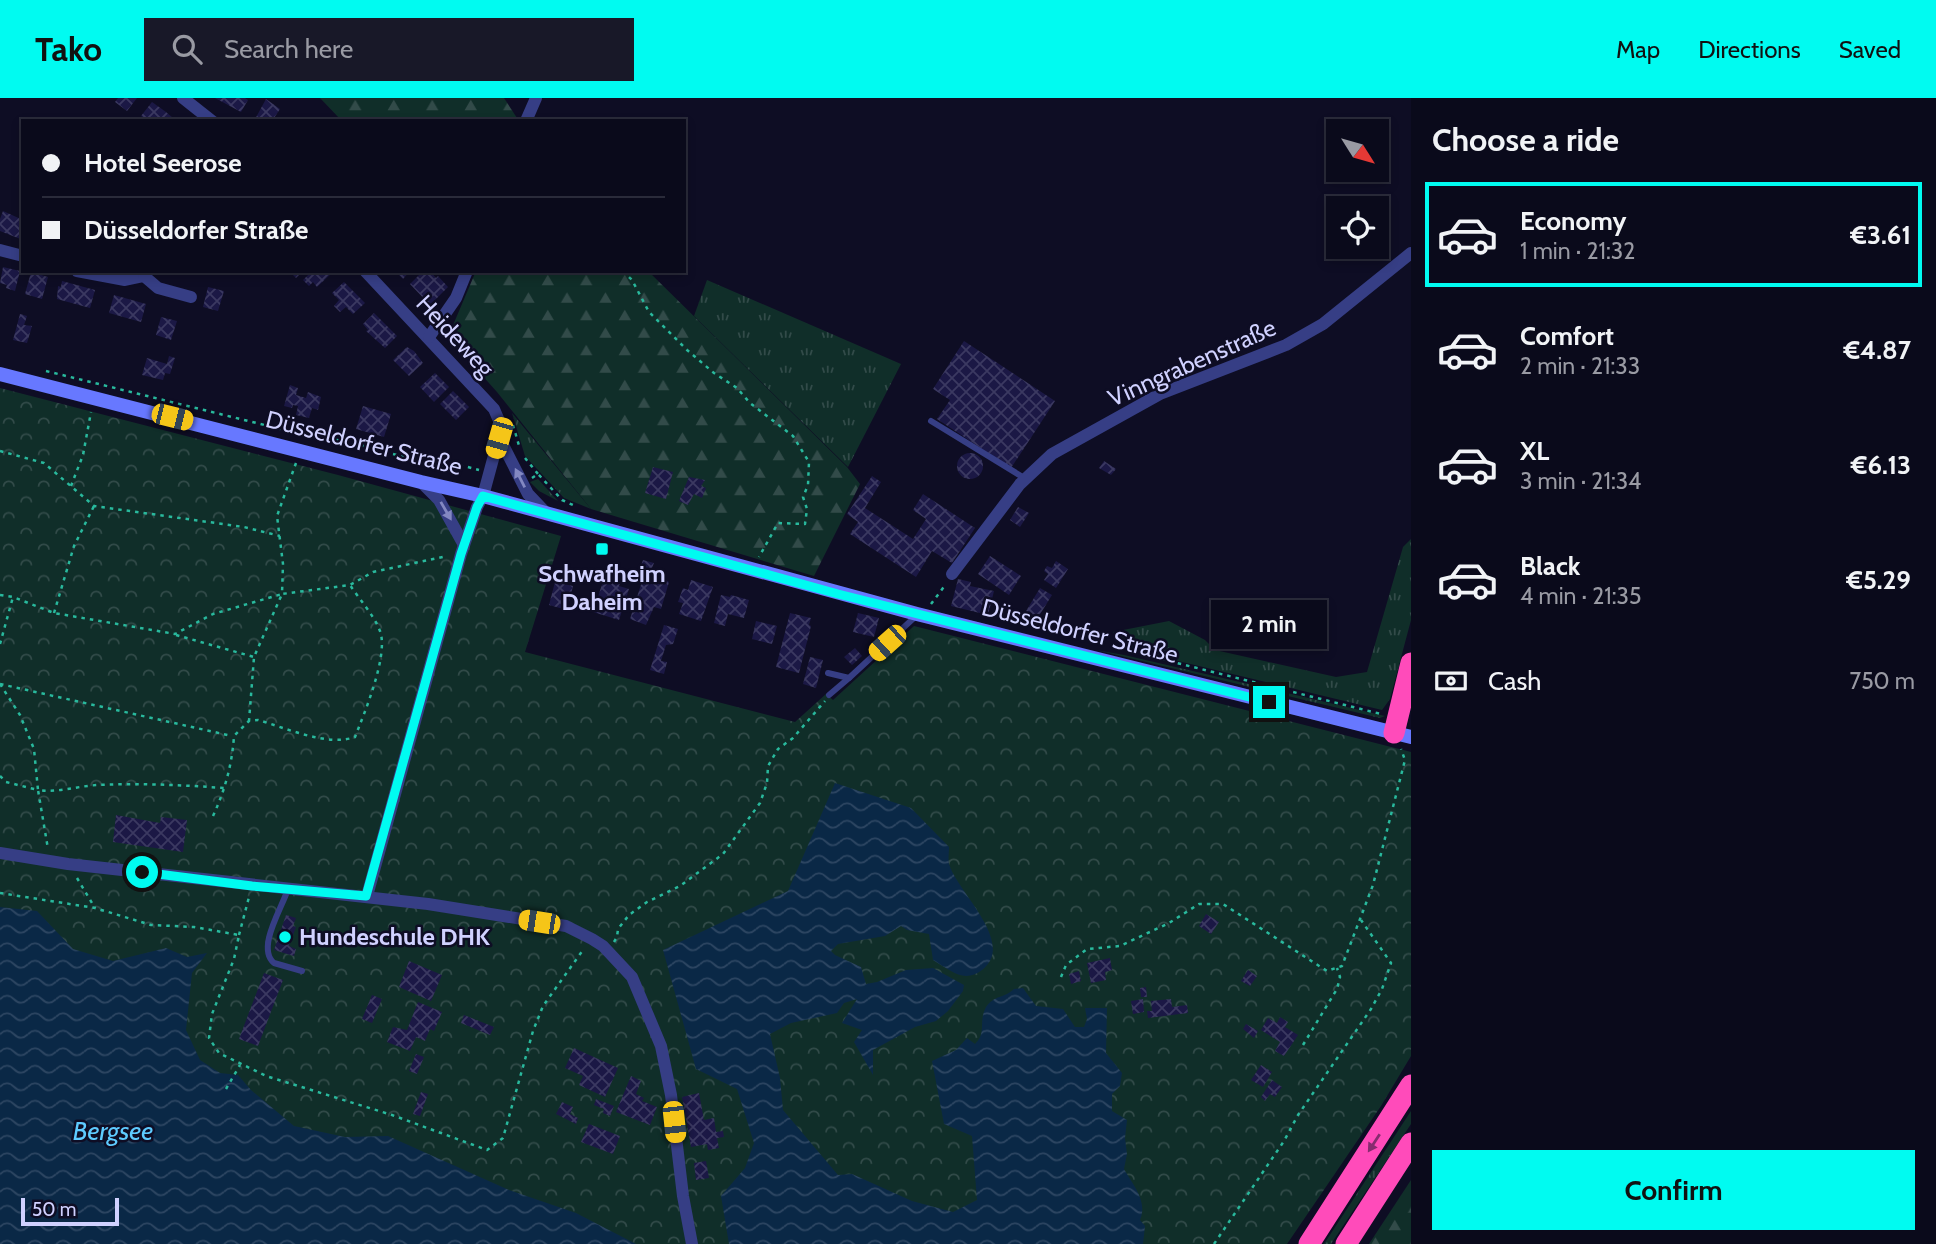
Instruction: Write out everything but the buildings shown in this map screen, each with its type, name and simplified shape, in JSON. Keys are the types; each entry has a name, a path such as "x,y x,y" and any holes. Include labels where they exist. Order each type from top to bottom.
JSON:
{"highway":[{"path":"1403,735 1411,663"},
{"path":"1310,1244 1411,1085"},
{"path":"1346,1244 1411,1143"}],"main road":[{"name":"Düsseldorfer Straße","path":"0,374 483,496 918,614 1403,735"}],"street":[{"path":"183,98 209,119"},
{"path":"527,119 536,98"},
{"path":"0,250 21,255"},
{"name":"Vinngrabenstraße","path":"952,575 1026,479 1052,454 1160,394 1286,345 1322,324 1411,253"},
{"path":"88,273 125,280 146,274 158,288 191,297"},
{"name":"Heideweg","path":"366,896 464,545 483,496 499,438 500,423 494,409 367,273"},
{"path":"429,337 456,298 466,273"},
{"name":"Heideweg","path":"499,438 528,494 547,514"},
{"path":"421,482 439,500 464,545"},
{"path":"0,852 68,864 252,886 366,896 566,926 592,939 632,977 661,1046 671,1095 691,1244"}],"lane":[{"path":"931,421 1026,479"},
{"path":"829,695 918,614"},
{"path":"828,673 849,678"},
{"path":"288,889 269,937 268,953 274,963 302,971"}],"path":[{"path":"625,273 632,280 649,312 714,373 737,388 750,404 793,436 809,462 808,485 803,497 807,509 805,524 778,523 762,549 756,565"},
{"path":"42,370 309,436 345,441 434,465 464,466 488,473"},
{"path":"71,486 83,455 95,398"},
{"path":"494,409 510,419 522,454 538,474 562,500 583,510"},
{"path":"250,721 254,657 282,594 283,564 277,516 301,450"},
{"path":"0,451 44,463 94,506 244,527 280,536"},
{"path":"522,481 538,474"},
{"path":"54,612 74,546 94,506"},
{"path":"175,634 213,614 282,594 350,585 373,572 447,556"},
{"path":"918,614 933,603 952,575"},
{"path":"213,816 225,788 234,736 250,721 258,720 328,740 345,741 355,737 372,692 380,656 381,632 350,585"},
{"path":"0,595 54,612 175,634 254,657"},
{"path":"0,644 13,597"},
{"path":"0,684 234,736"},
{"path":"0,684 20,715 34,749 48,860"},
{"path":"607,952 617,937 618,929 629,915 647,902 680,886 723,854 760,803 767,783 768,766 778,749 793,738 829,695"},
{"path":"1061,977 1066,965 1087,949 1120,946 1169,923 1199,904 1223,904 1326,971 1342,966 1373,885 1405,760 1403,735"},
{"path":"0,776 6,782 51,792 88,785 130,784 225,788"},
{"path":"68,864 95,908"},
{"path":"252,886 234,960 212,1014 209,1038 219,1054 266,1076 392,1115 487,1150 503,1138 533,1031 543,1006 592,939"},
{"path":"0,893 95,908 151,925 239,935"},
{"path":"1214,1244 1382,989 1391,963 1361,920"},
{"path":"1303,1045 1337,989 1340,977 1337,968"},
{"path":"226,1089 241,1063"}],"green space":[{"path":"320,98 504,98 518,119 340,119"},
{"path":"475,273 650,273 847,467 860,484 814,576 591,509 497,392 448,337"},
{"path":"707,280 901,364 848,467 694,316"},
{"path":"0,388 561,536 525,652 795,722 826,694 833,700 914,626 1411,752 1411,1056 1381,1106 1287,1244 0,1244"},
{"path":"512,413 591,509 564,498 525,456"},
{"path":"538,479 558,501 539,491 530,482"},
{"path":"1411,539 1411,620 1390,699 1382,710 1124,650 1113,632 1169,621 1205,640 1215,650 1336,677 1367,672 1403,547"},
{"path":"1096,650 1124,655 1385,716 1380,718"},
{"path":"1411,1111 1411,1124 1331,1244 1324,1244"},
{"path":"1411,1180 1411,1244 1369,1244"}],"water":[{"path":"835,783 911,808 949,847 949,864 954,875 989,932 993,946 991,959 975,974 957,974 933,960 929,934 907,930 901,926 885,936 838,944 831,951 861,967 866,984 906,970 933,968 964,985 963,991 948,1011 936,1021 915,1027 873,1050 873,1075 854,1042 862,1030 842,1023 857,999 844,1003 837,1013 791,1023 770,1034 780,1078 783,1110 838,1175 852,1174 912,1201 953,1212 977,1200 972,1136 944,1124 932,1061 956,1050 967,1038 975,1044 981,1036 986,1007 992,1000 1014,989 1023,988 1036,1006 1063,1009 1075,1027 1084,1027 1087,1019 1085,1008 1107,1008 1106,1053 1122,1073 1120,1086 1112,1094 1112,1111 1127,1120 1124,1169 1141,1200 1140,1220 1145,1226 1143,1244 729,1244 721,1196 745,1168 754,1143 737,1089 696,1069 663,950 788,891"},
{"name":"Bergsee","path":"0,907 37,911 73,949 113,961 166,948 187,957 207,953 192,973 186,1030 200,1060 220,1073 238,1075 251,1090 294,1126 345,1137 388,1136 509,1190 576,1213 636,1244 0,1244"}],"place":[{"name":"Schwafheim Daheim","path":"602,549"},
{"name":"Hundeschule DHK","path":"285,937"}],"route":[{"path":"142,872 252,886 366,896 461,554 483,496 838,594 1269,702"}]}
